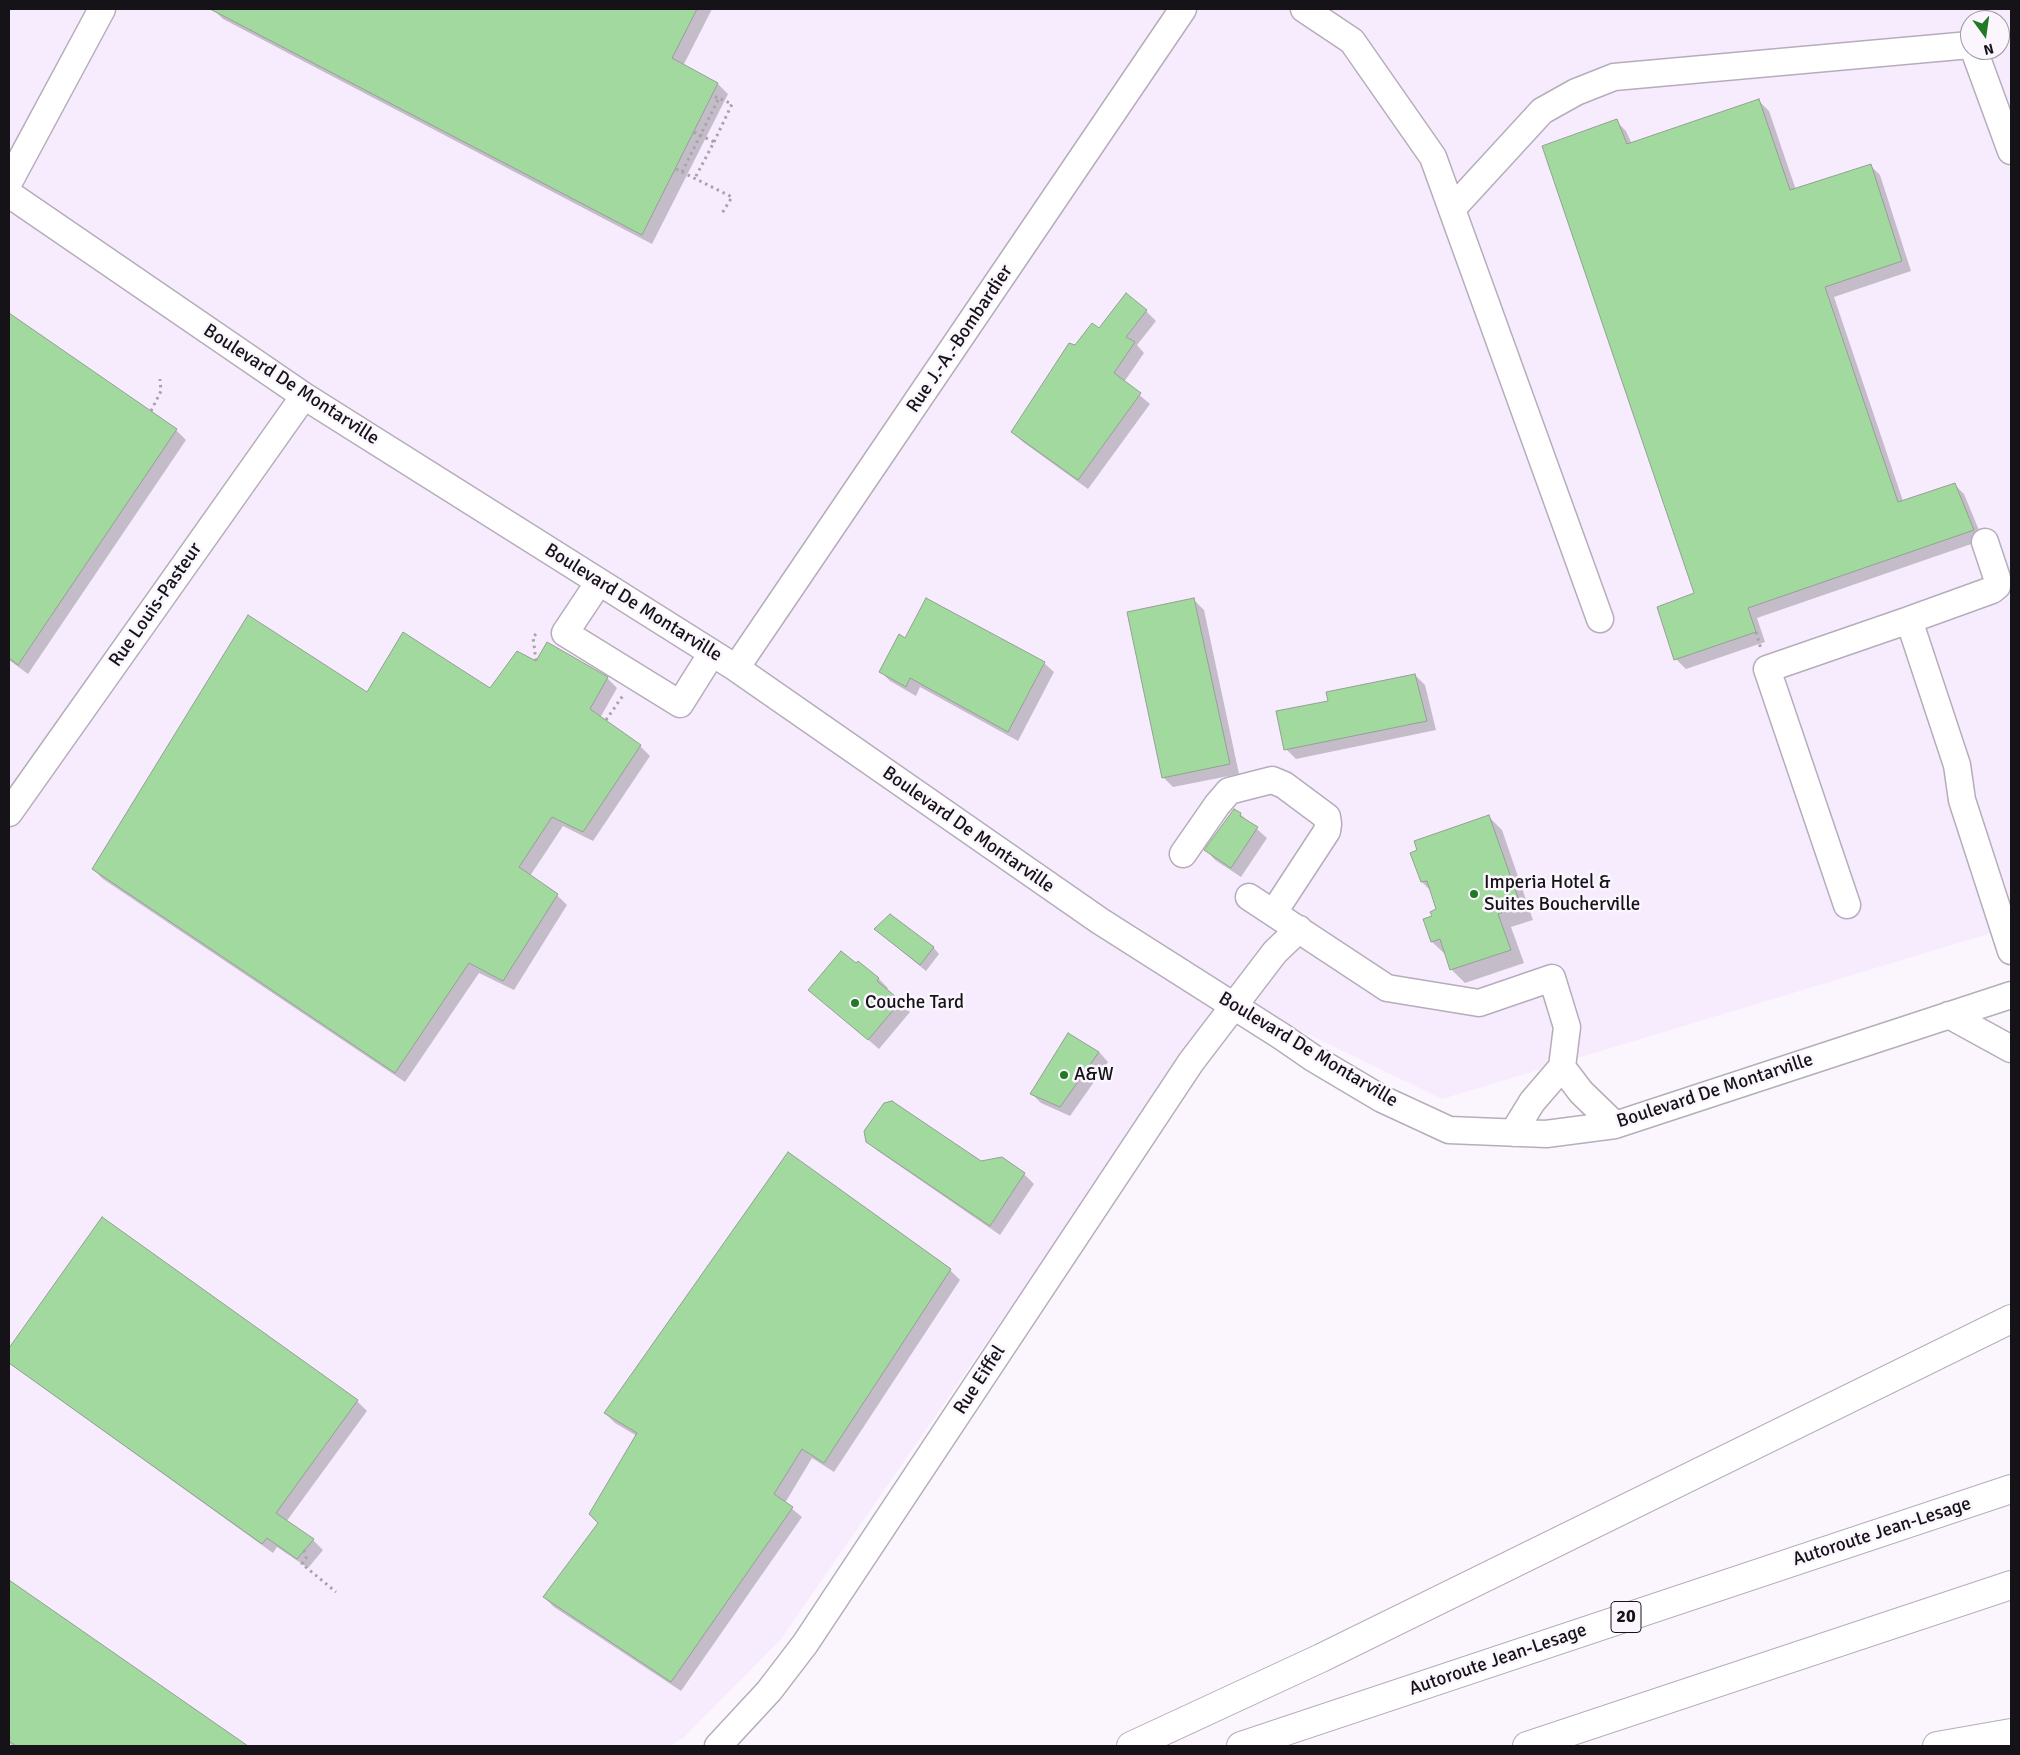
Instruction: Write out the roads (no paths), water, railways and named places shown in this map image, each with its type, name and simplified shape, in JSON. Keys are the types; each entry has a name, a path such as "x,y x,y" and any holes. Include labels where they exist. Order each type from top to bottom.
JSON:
{"highway":[{"path":"1131,1746 1322,1658 2011,1319"},
{"name":"Autoroute Jean-Lesage","path":"1241,1746 2011,1489"},
{"path":"1527,1746 2011,1585"},
{"path":"1937,1746 2011,1733"}],"street":[{"path":"9,182 102,9"},
{"name":"Rue J.-A.-Bombardier","path":"736,668 1183,9"},
{"path":"1304,9 1352,40 1433,157 1600,619"},
{"path":"1452,209 1542,112 1576,92 1614,77 1960,46"},
{"path":"1978,60 2011,151"},
{"name":"Boulevard De Montarville","path":"9,194 304,396 736,668 1100,921 1235,1006 1313,1058 1382,1099 1449,1130 1546,1134 1615,1124 2011,995"},
{"name":"Rue Louis-Pasteur","path":"10,810 304,396"},
{"path":"1848,905 1767,669 1992,590 1997,586 1997,578 1985,542"},
{"path":"599,582 565,633 680,704 712,653"},
{"path":"1909,620 1957,765 1962,800 2011,952"},
{"path":"1957,765 1976,796 2011,902"},
{"path":"1183,854 1229,791 1272,780 1284,785 1328,817 1328,824 1327,831 1274,912"},
{"path":"1250,897 1387,988 1479,1003 1552,978 1567,1027 1562,1067 1532,1102 1513,1133"},
{"name":"Rue Eiffel","path":"718,1746 769,1691 805,1644 1191,1062 1275,952 1299,929"},
{"path":"1949,1015 2011,1049"},
{"path":"1562,1067 1581,1092 1615,1124"}],"place":[{"name":"Imperia Hotel & Suites Boucherville","path":"1474,894"},
{"name":"Couche Tard","path":"855,1003"},
{"name":"A&W","path":"1064,1075"}]}
